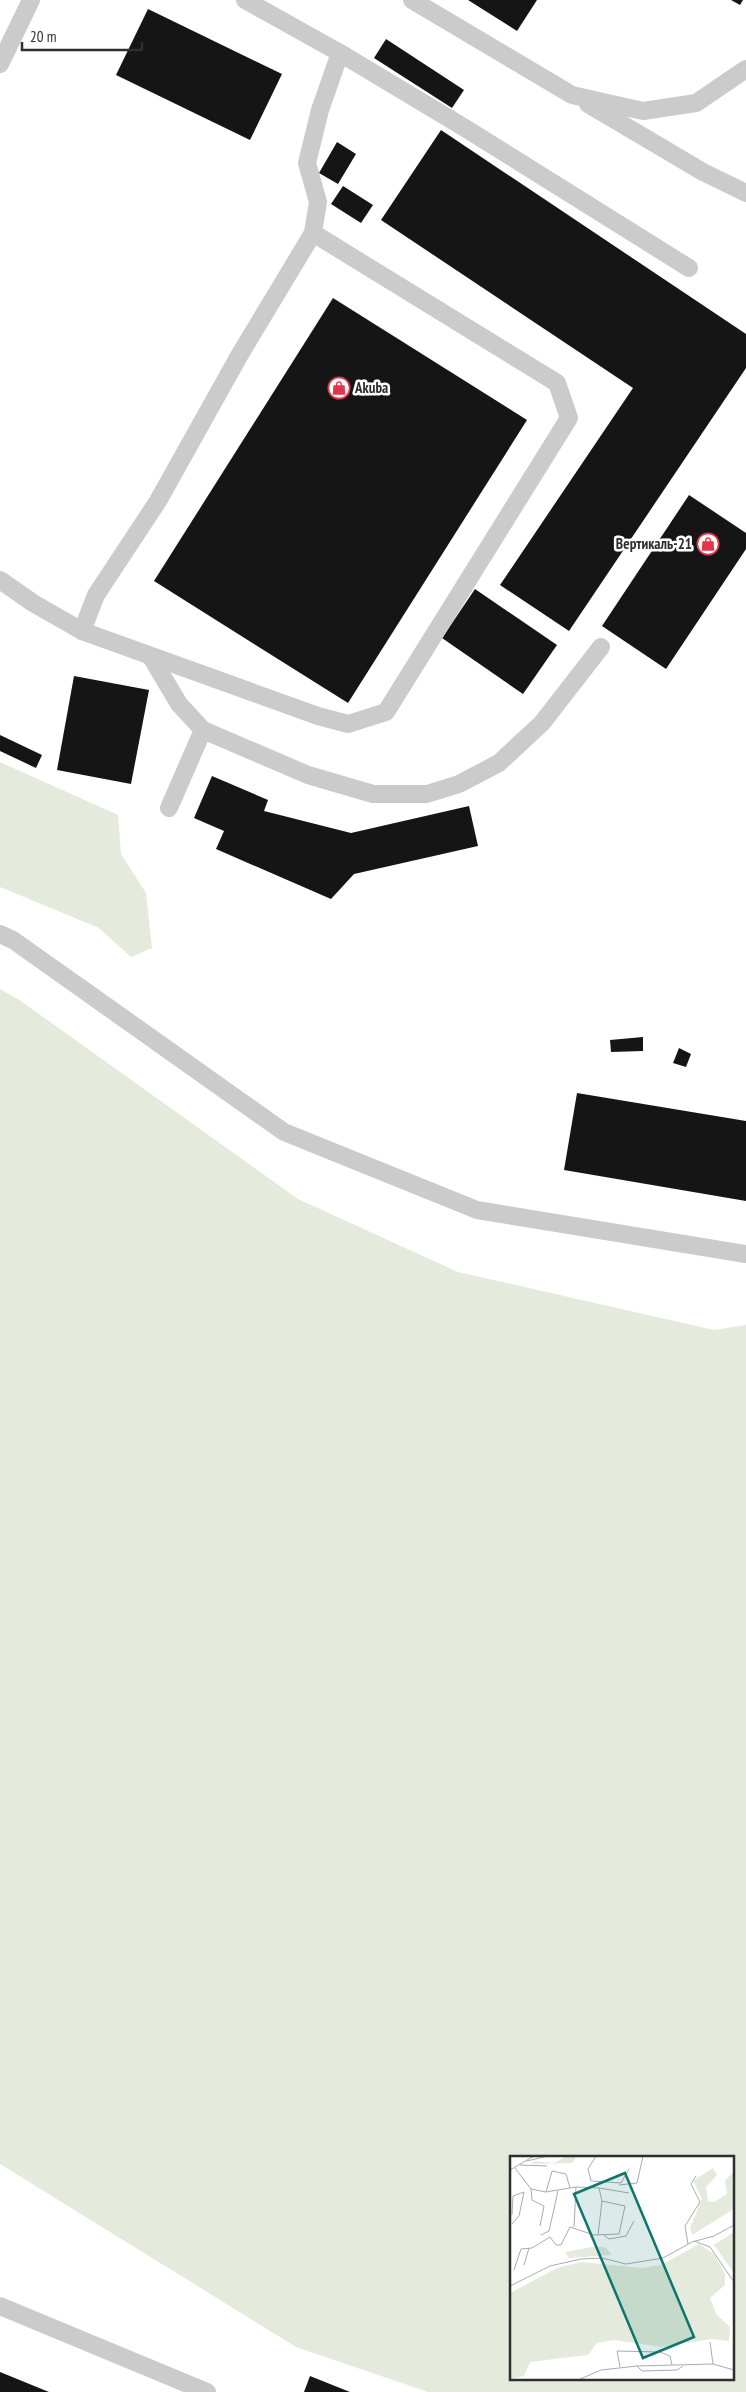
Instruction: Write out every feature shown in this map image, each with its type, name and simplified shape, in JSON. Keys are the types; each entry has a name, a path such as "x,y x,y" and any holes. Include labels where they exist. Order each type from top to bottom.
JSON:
{"lane":[{"path":"0,64 31,0"},
{"path":"245,0 465,128 689,268"},
{"path":"412,0 703,172 746,193"},
{"path":"82,630 96,595 158,500 239,356 313,233 318,202 307,163 320,110 340,54"},
{"path":"572,95 642,111 696,103 746,69"},
{"path":"0,580 33,603 82,630 151,657 318,716 348,724 386,712 569,418 557,383 313,233"},
{"path":"151,657 179,704 203,730 308,775 373,794 427,794 459,784 499,763 542,723 601,647"},
{"path":"169,808 203,730"},
{"path":"0,934 13,940 284,1132 476,1210 746,1254"},
{"path":"0,2306 207,2392"}],"green space":[{"path":"0,762 118,815 121,854 146,893 152,948 131,957 99,928 0,887"},
{"path":"0,989 18,999 298,1199 458,1272 714,1330 746,1325 746,2392 428,2392 296,2347 0,2164"}],"building":[{"path":"468,0 537,0 517,31"},
{"path":"731,0 743,0 740,5"},
{"path":"148,9 282,74 250,140 116,75"},
{"path":"386,39 464,90 452,108 374,58"},
{"path":"441,130 746,334 746,368 569,631 500,585 633,388 381,220"},
{"path":"337,142 356,154 338,184 319,173"},
{"path":"343,186 373,205 361,223 331,204"},
{"path":"333,298 527,420 348,703 154,581"},
{"path":"689,495 746,533 746,549 666,669 602,626"},
{"path":"475,589 557,645 523,694 442,638"},
{"path":"74,676 149,690 131,784 57,770"},
{"path":"0,735 42,755 36,768 0,751"},
{"path":"212,776 268,800 264,811 351,833 469,806 478,846 354,874 331,899 216,849 224,831 194,818"},
{"path":"643,1037 643,1051 611,1052 610,1040"},
{"path":"679,1048 691,1054 686,1067 673,1063"},
{"path":"577,1093 746,1121 746,1201 564,1170"},
{"path":"0,2372 49,2392 0,2392"},
{"path":"310,2376 350,2392 304,2392"}],"place":[{"name":"Akuba","path":"339,388"},
{"name":"Вертикаль-21","path":"708,544"}]}
